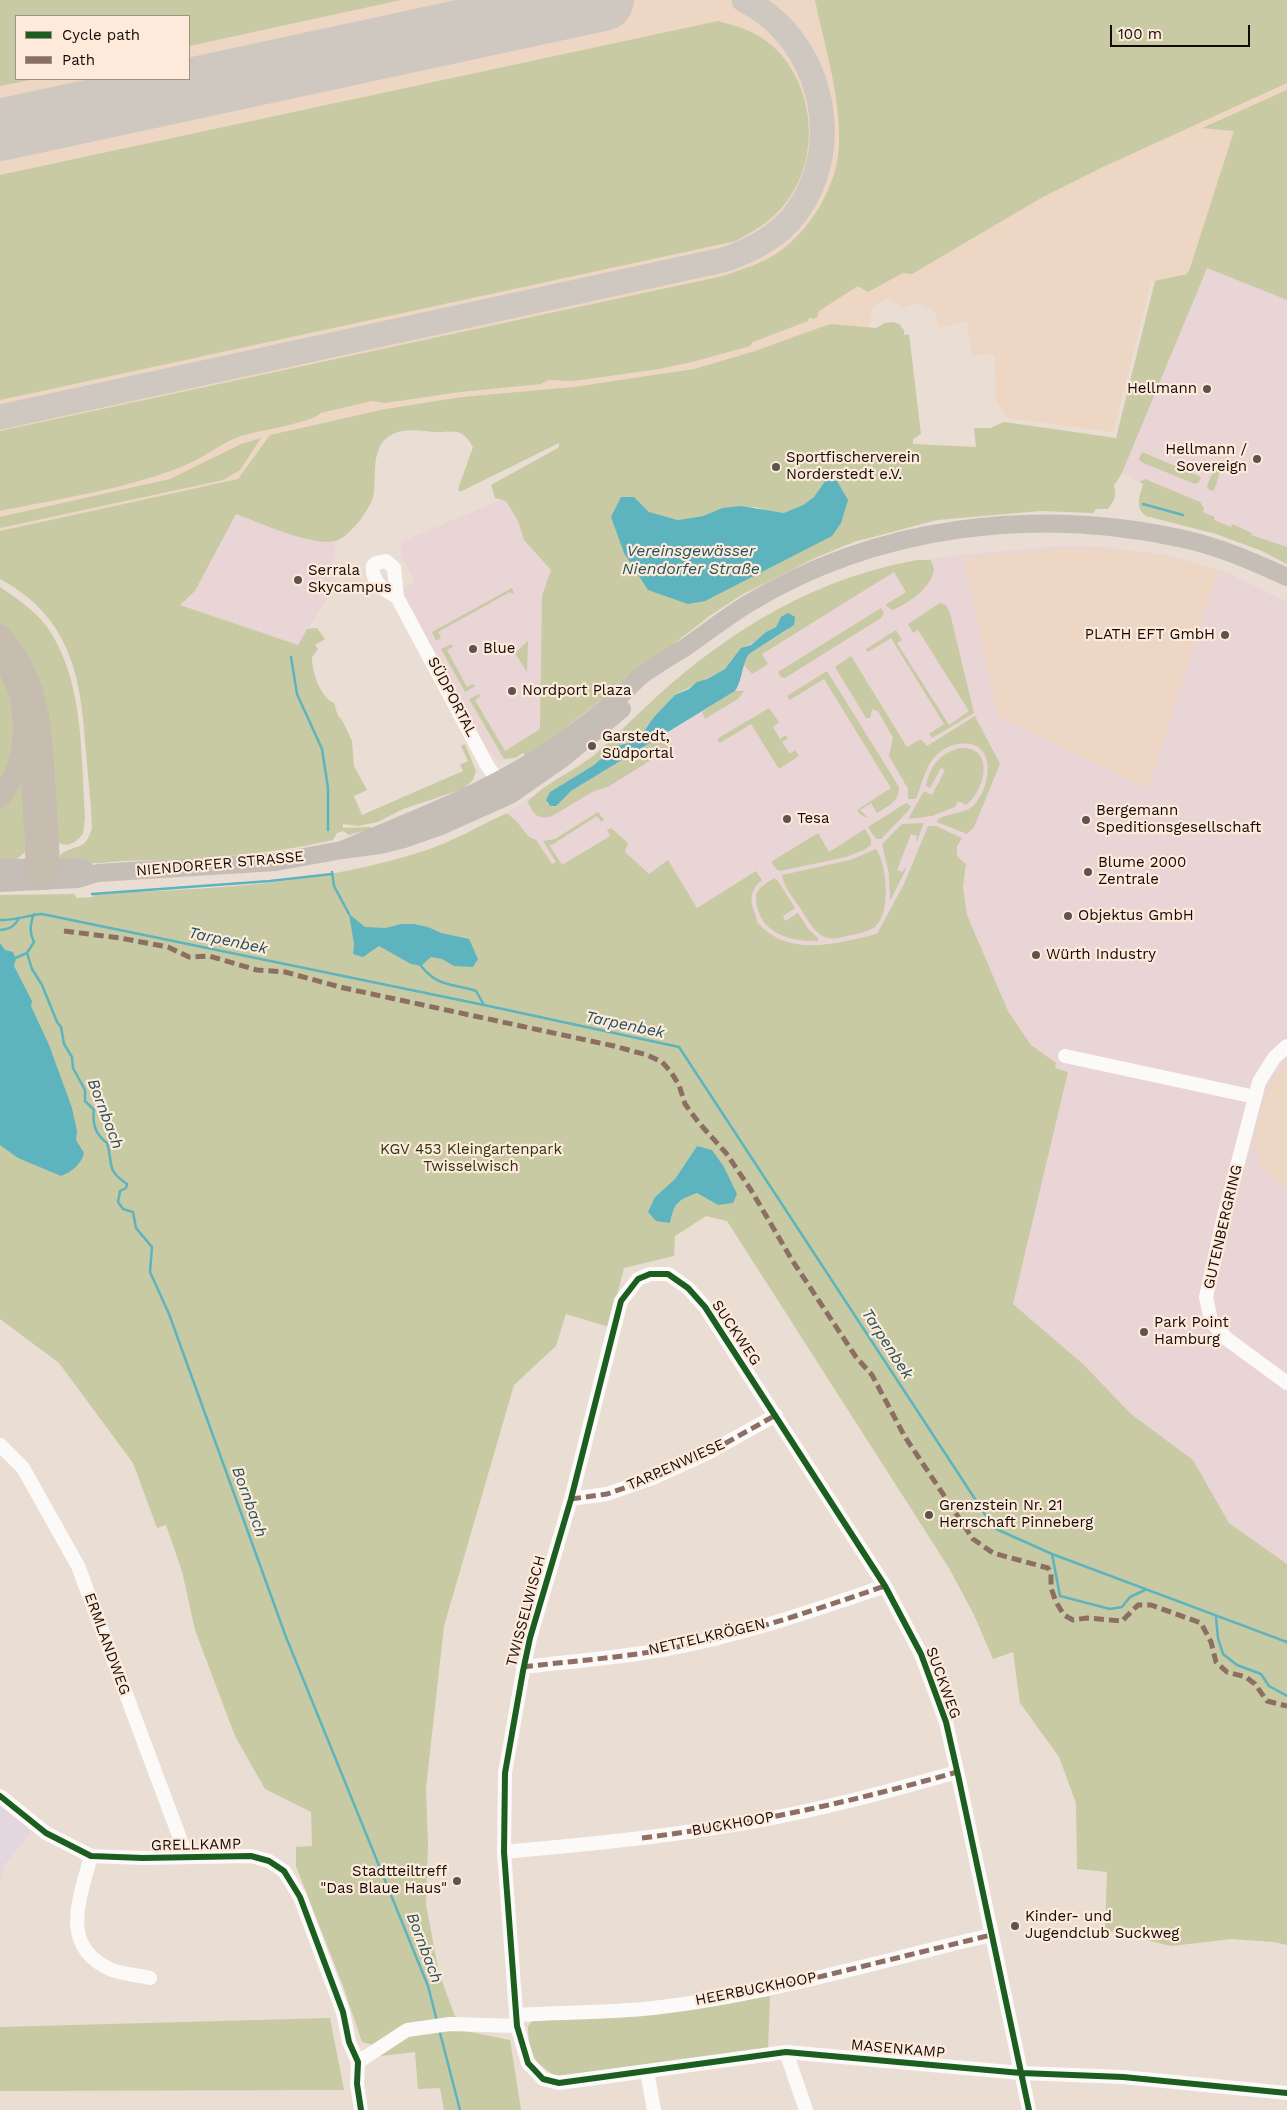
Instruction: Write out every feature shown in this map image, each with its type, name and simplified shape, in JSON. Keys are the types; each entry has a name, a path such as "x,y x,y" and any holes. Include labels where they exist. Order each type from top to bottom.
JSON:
{"highway":[{"path":"0,634 21,661 31,683 38,707 43,744 44,872"},
{"path":"0,658 13,678 29,737 44,872"},
{"path":"0,798 12,777 19,758 22,739 21,704"}],"main road":[{"name":"NIENDORFER STRASSE","path":"342,850 431,813 532,762 619,697 642,675 748,604 788,581 858,553 917,537 965,529 1042,522 1121,528 1186,540 1242,557 1287,577"},
{"name":"NIENDORFER STRASSE","path":"0,882 44,872 79,867 98,873 276,862 380,845 404,839 441,826 510,795 590,736 689,645"},
{"name":"NIENDORFER STRASSE","path":"0,868 44,872"}],"street":[{"name":"SÜDPORTAL","path":"398,597 488,766 510,795"},
{"name":"GUTENBERGRING","path":"1287,1046 1274,1058 1266,1069 1254,1097 1206,1296 1211,1321 1227,1339 1287,1383"},
{"path":"1065,1056 1254,1097"},
{"name":"TWISSELWISCH","path":"523,2051 517,2020 504,1852 506,1773 524,1667 530,1638 571,1499 621,1302 638,1279 650,1274 668,1274"},
{"name":"SUCKWEG","path":"668,1274 680,1281 705,1307 885,1586 920,1654 946,1722 1029,2110"},
{"name":"TARPENWIESE","path":"571,1499 606,1494 653,1478 708,1453 776,1415"},
{"name":"ERMLANDWEG","path":"0,1445 23,1468 78,1566 187,1857"},
{"name":"NETTELKRÖGEN","path":"524,1667 667,1649 814,1610 885,1586"},
{"name":"BUCKHOOP","path":"504,1852 651,1837 763,1820 957,1772"},
{"name":"GRELLKAMP","path":"0,1796 46,1833 91,1856 144,1858 251,1856 268,1861 284,1871 300,1896 343,2012 349,2042 358,2062"},
{"path":"91,1856 76,1915 76,1930 81,1944 96,1960 112,1970 150,1978"},
{"name":"HEERBUCKHOOP","path":"358,2062 407,2030 450,2024 652,2008 720,1998 782,1986 991,1934"},
{"name":"MASENKAMP","path":"523,2051 528,2063 543,2079 559,2083 786,2052 1021,2073 1123,2077 1287,2093"},
{"path":"786,2052 806,2110"},
{"path":"358,2062 357,2084 361,2110"},
{"path":"647,2071 654,2110"}],"shaded area":[{"path":"0,0 1287,0 1287,138 1187,274 1151,282 1113,432 1007,418 996,401 995,357 993,354 972,355 967,322 939,327 934,311 916,303 903,308 888,298 873,306 865,343 268,440 238,479 0,531"},
{"path":"1207,267 1287,300 1287,557 1140,496 1143,484 1122,473"},
{"path":"501,500 506,500 518,521 524,540 551,570 547,732 500,762 490,753 403,597 402,591 415,581 401,556 401,542"},
{"path":"236,514 315,541 336,541 328,597 298,645 180,605 195,591"},
{"path":"1063,546 1103,547 1168,555 1228,573 1287,602 1287,1564 1229,1523 1193,1460 1131,1414 1083,1364 1013,1304 1068,1072 1055,1068 1055,1063 1031,1045 1008,1011 967,915 963,887 966,864 888,933 823,956 553,877 507,813 597,752 666,688 700,660 756,622 795,600 834,582 895,564 957,555"},
{"path":"1058,549 1102,549 1167,556 1218,571 1148,789 998,716 964,558"},
{"path":"1287,1060 1287,1192 1256,1161 1261,1156 1253,1142 1265,1096 1273,1079"},
{"path":"0,1806 32,1831 5,1864 0,1883"}],"green space":[{"path":"0,0 401,0 190,46 190,15 15,15 15,80 30,80 0,86"},
{"path":"815,0 1287,0 1287,83 1105,166 1041,198 912,274 903,273 868,292 858,286 819,311 817,318 812,319 811,317 808,321 753,342 750,346 659,369 574,381 548,380 541,384 460,392 385,403 371,401 321,413 295,424 238,437 188,464 166,473 95,492 0,511 0,431 723,276 766,260 779,252 812,219 828,191 837,161 839,146 838,110 832,73"},
{"path":"718,21 752,32 770,44 785,59 796,78 804,98 808,119 809,141 798,183 787,201 770,219 736,241 0,400 0,175"},
{"path":"1287,90 1287,300 1207,268 1122,473 1114,486 1114,498 1108,509 1096,509 1093,513 1041,511 937,520 854,542 817,557 743,594 711,615 526,757 523,753 515,758 504,759 469,699 479,694 480,697 475,700 505,751 540,729 542,596 551,570 524,540 518,521 506,501 495,498 491,485 556,449 559,447 559,443 460,492 458,489 473,447 463,434 459,432 410,430 398,432 381,444 376,459 373,498 366,512 343,537 328,542 302,538 236,514 195,591 180,605 298,645 307,629 317,628 325,639 315,645 318,649 312,657 313,670 321,690 334,703 338,716 342,720 352,741 354,766 367,790 354,796 362,815 463,771 460,765 468,761 461,746 465,744 476,771 473,780 463,789 403,809 378,822 358,826 343,824 343,828 371,827 371,829 349,835 343,831 337,833 333,840 281,850 229,856 100,863 66,861 60,858 60,855 65,851 83,844 92,828 81,699 76,675 58,631 43,612 24,595 0,579 0,531 238,479 270,435 386,409 462,397 574,387 694,369 752,352 830,324 876,328 885,323 893,322 899,324 904,330 904,335 909,334 921,434 913,439 913,444 976,447 974,428 990,428 1004,422 1116,438 1155,281 1187,274 1234,131 1202,128","holes":["827,480 832,536 611,517 634,497 648,512 678,520 703,516 722,508 756,507 785,513 803,505 814,497"]},
{"path":"261,438 240,470 223,480 0,528 0,517 170,479 241,444"},
{"path":"1142,452 1201,477 1199,482 1195,484 1141,462 1139,459"},
{"path":"1216,464 1222,466 1214,491 1209,490 1207,486"},
{"path":"1145,479 1200,502 1204,508 1203,512 1215,517 1214,520 1231,527 1232,524 1252,533 1251,535 1287,547 1287,564 1262,551 1216,534 1146,516 1142,513 1139,505 1143,484 1140,482"},
{"path":"917,560 931,560 934,570 924,589 905,604 892,610 885,605 906,592 894,572 762,654 768,664 752,674 744,665 749,654 789,629 781,617 776,627 746,646 725,669 678,693 633,742 616,746 594,765 550,792 547,804 553,807 571,791 665,734 673,746 608,787 594,791 552,816 543,818 532,810 528,802 530,799 545,787 592,757 660,693 724,642 776,610 829,585 857,575"},
{"path":"0,587 41,619 62,653 70,675 79,722 85,817 83,834 71,844 64,845 57,842 6,629 0,624"},
{"path":"512,588 514,593 510,592 438,632 441,638 436,641 432,632"},
{"path":"940,603 946,605 950,613 974,713 932,738 929,734 944,724 891,638 868,652 866,649 896,630 902,640 897,643 949,725 969,711 918,630 913,633 908,624"},
{"path":"881,608 884,613 881,618 785,678 781,677 778,672"},
{"path":"528,641 527,672 515,653"},
{"path":"451,644 453,647 447,650 467,687 473,684 475,686 465,692 441,649"},
{"path":"851,656 907,747 921,739 927,746 975,716 1000,764 974,827 967,834 937,822 937,820 971,808 975,804 981,795 988,774 985,755 979,748 970,744 958,744 944,749 929,765 916,799 908,799 908,789 889,756 893,738 878,711 872,709 870,718 866,718 835,667"},
{"path":"827,671 899,787 895,800 889,806 877,813 871,803 860,810 868,818 861,815 857,810 891,788 824,679 790,700 787,696"},
{"path":"0,672 12,701 16,741 0,790"},
{"path":"735,691 744,691 738,699 705,719 702,712"},
{"path":"769,708 779,722 773,727 780,739 786,735 788,738 782,742 790,754 795,750 799,756 779,769 751,724 720,743 717,739"},
{"path":"960,748 971,749 979,754 983,761 982,780 973,798 966,805 958,801 955,807 932,816 908,819 924,791 932,795 945,770 941,768 930,788 926,786 930,772 937,761 947,753"},
{"path":"22,761 25,852 17,859 0,863 0,806"},
{"path":"906,803 911,806 909,810 881,839 876,839 868,827"},
{"name":"KGV 453 Kleingartenpark Twisselwisch","path":"598,812 604,820 602,822 597,816 550,846 562,865 610,836 607,830 611,828 628,843 625,852 649,874 668,860 697,908 756,871 762,880 753,890 752,902 759,924 771,935 785,941 815,945 831,944 877,934 904,884 928,826 936,826 962,838 957,846 957,856 966,864 963,887 967,915 1008,1011 1031,1045 1056,1063 1055,1068 1068,1072 1013,1304 1083,1364 1131,1414 1193,1460 1229,1523 1287,1564 1287,1945 1274,1942 1232,1939 1171,1946 1105,1930 1107,1872 1077,1869 1076,1803 1059,1757 1020,1703 1013,1652 993,1659 974,1615 949,1568 727,1221 706,1216 675,1236 674,1256 624,1268 609,1327 566,1314 556,1346 514,1385 444,1626 426,1788 428,1845 426,1905 439,1973 460,2030 510,2040 521,2110 444,2110 440,2088 418,2089 415,2052 381,2056 374,2045 362,2042 343,1986 296,1866 296,1847 312,1846 311,1812 265,1789 235,1736 195,1630 182,1571 166,1525 157,1528 133,1463 59,1363 0,1319 0,895 75,894 76,898 93,897 93,893 220,887 304,878 387,862 427,850 457,838 507,813 529,837 536,840 552,864 556,862 543,841 555,839","holes":["697,1146 718,1205 697,1193 684,1198 674,1207 655,1197 675,1179"]},
{"path":"924,823 917,841 917,836 911,834 897,870 903,872 904,868 906,869 890,901 889,874 882,844 902,824"},
{"path":"865,829 871,839 871,845 846,857 780,871 771,862 818,833 829,852"},
{"path":"876,849 883,866 886,888 884,910 881,919 876,926 863,933 841,938 827,938 821,935 812,926 789,892 784,884 782,875 850,860"},
{"path":"774,878 778,881 795,908 783,916 785,921 798,913 809,930 818,938 818,941 806,941 784,936 775,932 761,917 757,907 756,894 761,887"},
{"path":"770,1996 768,2049 555,2076 536,2060 529,2044 528,2026 536,2017 654,2012"},
{"path":"330,2018 344,2090 0,2091 0,2027"}],"water":[{"name":"Vereinsgewässer Niendorfer Straße","path":"826,480 837,481 848,500 841,523 832,536 705,601 688,604 648,590 624,553 611,517 621,497 634,497 649,512 678,520 703,516 722,508 741,506 784,513 803,505 814,497"},
{"path":"788,613 795,617 794,625 749,654 735,691 571,791 556,806 550,806 546,800 550,792 594,765 616,746 633,742 639,738 654,717 675,695 725,669 741,648 751,645 766,632 776,627 781,617"},
{"path":"349,914 365,927 386,928 401,924 414,924 428,927 441,933 469,939 478,959 473,967 454,966 442,959 431,957 421,966 411,964 379,946 363,957 353,954 354,944"},
{"path":"0,943 5,950 13,952 16,959 14,966 32,1001 31,1006 49,1045 72,1108 77,1131 76,1140 84,1153 76,1167 61,1176 18,1158 0,1145"},
{"path":"697,1146 712,1150 724,1167 737,1194 733,1203 718,1205 697,1193 678,1203 673,1211 670,1223 656,1221 648,1212 655,1197 675,1179"}],"waterway":[{"path":"1143,504 1183,515"},
{"path":"291,657 297,694 322,749 328,788 328,830"},
{"path":"332,872 334,886 349,914"},
{"path":"92,894 270,881 332,874"},
{"path":"27,953 34,942 31,935 34,914"},
{"name":"Tarpenbek","path":"0,920 42,914 679,1047 994,1528 1052,1554 1287,1642"},
{"path":"0,930 11,927 19,918"},
{"name":"Bornbach","path":"13,959 27,953 32,969 42,985 57,1022 61,1027 64,1044 72,1057 73,1068 85,1090 85,1101 94,1110 96,1128 100,1136 107,1143 111,1166 120,1179 127,1184 126,1188 120,1191 118,1202 123,1209 133,1212 136,1228 152,1247 150,1272 169,1314 286,1637 428,1986 437,2021"},
{"path":"421,966 434,978 446,984 476,991 484,1005"},
{"name":"Tarpenbek","path":"1052,1554 1060,1596 1110,1609 1122,1607 1130,1597 1145,1590"},
{"name":"Tarpenbek","path":"1216,1618 1218,1638 1223,1654 1237,1665 1261,1674 1269,1686 1287,1696"},
{"name":"Bornbach","path":"439,2029 460,2110"}],"taxiway":[{"path":"0,417 723,260 763,242 789,222 812,186 820,156 822,125 818,95 808,66 792,40 770,17 744,0"}],"runway":[{"path":"0,130 603,0"}],"marked path":[{"path":"64,931 120,938 168,947 189,957 209,956 257,970 285,972 344,988 614,1046 647,1055 662,1062 679,1085 685,1104 726,1153 751,1190 792,1260 856,1357 872,1375 905,1437 973,1539 993,1553 1048,1568 1051,1573 1051,1588 1056,1602 1064,1615 1073,1620 1087,1618 1122,1621 1138,1605 1151,1605 1201,1623 1211,1642 1216,1662 1227,1672 1246,1677 1255,1684 1267,1701 1287,1706"},
{"path":"571,1499 607,1494 653,1478 708,1453 776,1415"},
{"path":"523,1667 631,1655 695,1644 777,1622 885,1586"},
{"path":"642,1838 722,1826 801,1811 957,1772"},
{"path":"744,1993 782,1986 991,1935"}],"cycle path":[{"path":"1029,2110 958,1775 946,1722 921,1654 885,1586 705,1307 688,1288 668,1274 650,1274 638,1279 621,1301 571,1499 530,1638 505,1773 504,1852 517,2026 528,2063 543,2079 559,2083 786,2052 1021,2073 1123,2077 1287,2093"},
{"path":"0,1796 46,1833 91,1856 143,1858 251,1856 269,1861 284,1871 300,1897 343,2012 349,2042 358,2062 357,2084 361,2110"}],"place":[{"name":"Hellmann","path":"1207,389"},
{"name":"Hellmann / Sovereign","path":"1257,459"},
{"name":"Sportfischerverein Norderstedt e.V.","path":"776,467"},
{"name":"Serrala Skycampus","path":"298,580"},
{"name":"PLATH EFT GmbH","path":"1225,635"},
{"name":"Blue","path":"473,649"},
{"name":"Nordport Plaza","path":"512,691"},
{"name":"Garstedt, Südportal","path":"592,746"},
{"name":"Tesa","path":"787,819"},
{"name":"Bergemann Speditionsgesellschaft","path":"1086,820"},
{"name":"Blume 2000 Zentrale","path":"1088,872"},
{"name":"Objektus GmbH","path":"1068,916"},
{"name":"Würth Industry","path":"1036,955"},
{"name":"Park Point Hamburg","path":"1144,1332"},
{"name":"Grenzstein Nr. 21 Herrschaft Pinneberg","path":"929,1515"},
{"name":"Stadtteiltreff \"Das Blaue Haus\"","path":"457,1881"},
{"name":"Kinder- und Jugendclub Suckweg","path":"1015,1926"}]}
